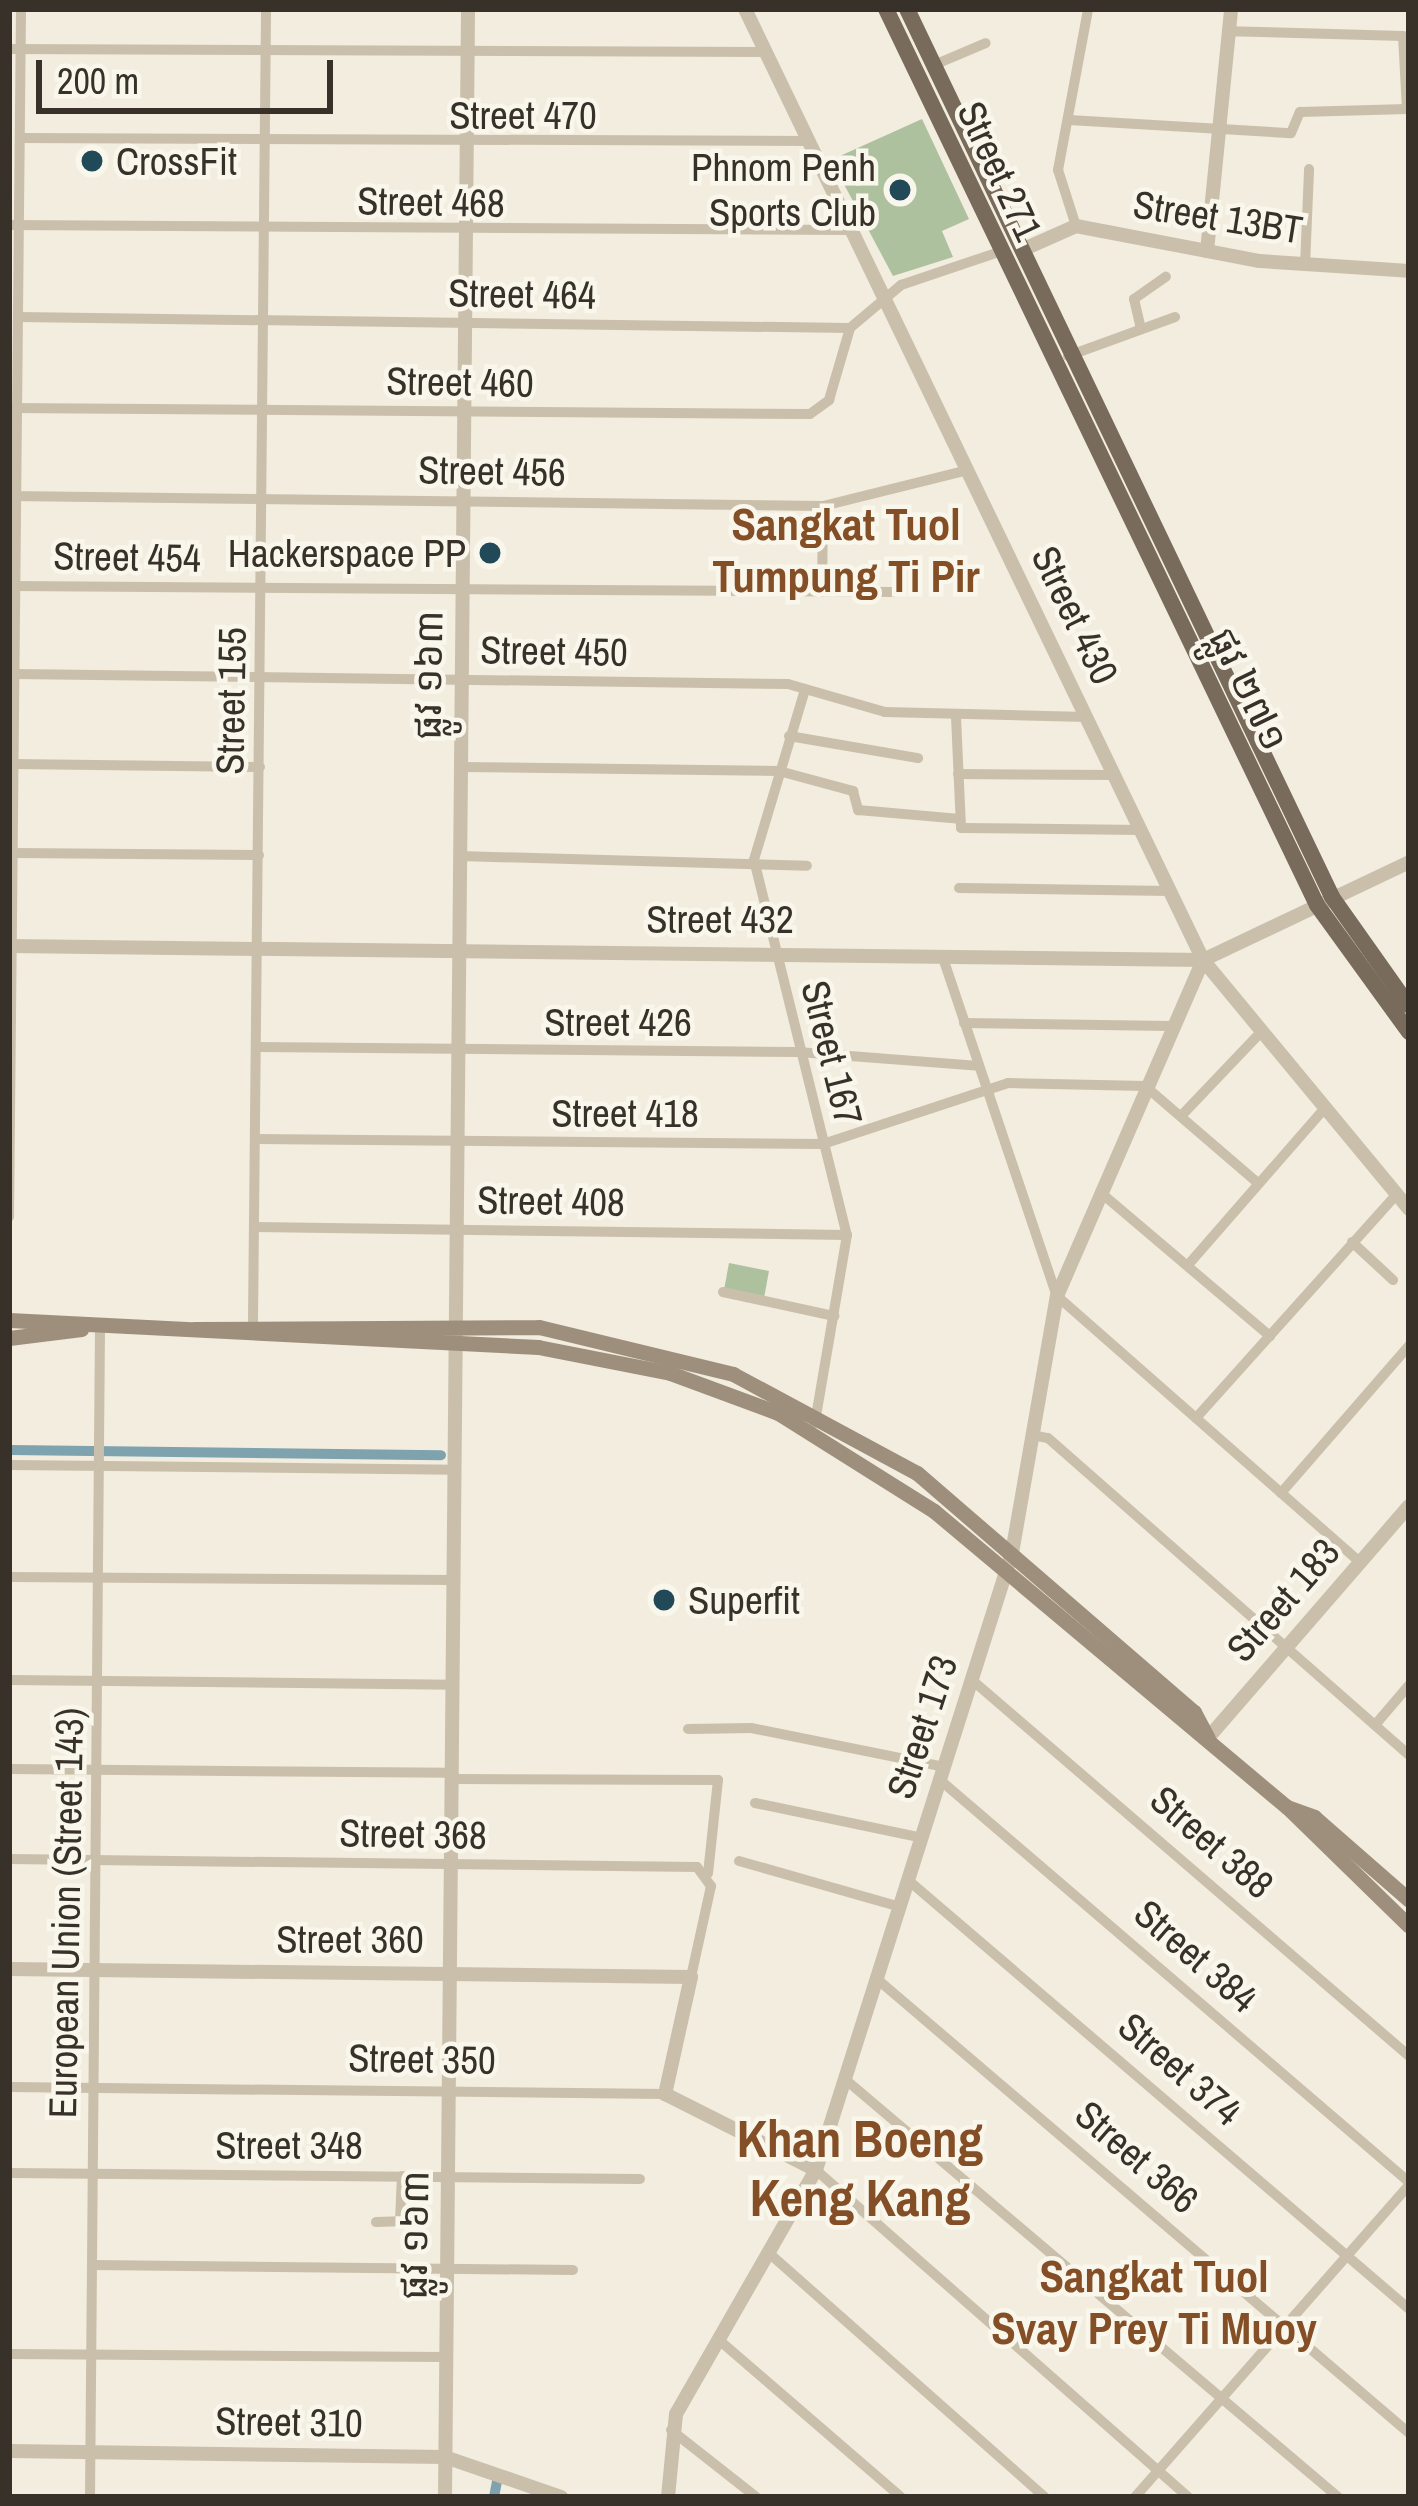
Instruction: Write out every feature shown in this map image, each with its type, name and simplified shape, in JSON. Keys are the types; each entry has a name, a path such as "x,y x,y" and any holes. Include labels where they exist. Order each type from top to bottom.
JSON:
{"main road":[{"name":"Street 271","path":"886,9 1054,361"},
{"name":"Street 271","path":"907,9 1072,354"},
{"name":"ផ្លូវ ២៧១","path":"1072,354 1325,901 1409,1006"},
{"name":"ផ្លូវ ២៧១","path":"1054,361 1325,901 1409,1032"},
{"path":"9,1320 92,1329 458,1342 578,1352 698,1382 811,1431 906,1489 1084,1642 1208,1738 1409,1926"},
{"path":"192,1330 253,1322 458,1324 582,1333 704,1364 819,1412 1012,1553 1194,1712 1208,1738"},
{"path":"9,1338 92,1329"},
{"path":"578,1352 582,1333"},
{"path":"1084,1642 1096,1627"},
{"path":"1287,1807 1314,1817 1409,1900"}],"street":[{"path":"9,1217 13,496 19,317 15,225 21,137 16,50 21,9"},
{"name":"Street 155","path":"253,1322 266,9"},
{"name":"ផ្លូវ ១៦៣","path":"445,2497 468,9"},
{"name":"Street 430","path":"745,9 1204,960 1409,1209"},
{"path":"1076,226 1058,170 1088,9"},
{"path":"1207,251 1231,9"},
{"path":"1069,120 1294,133 1300,112 1408,106 1403,36 1229,31"},
{"path":"934,65 986,43"},
{"path":"16,50 467,56 765,52"},
{"name":"Street 470","path":"21,137 466,146 809,141"},
{"path":"1305,266 1309,169"},
{"name":"Street 468","path":"15,225 466,233 852,230"},
{"name":"Street 13BT","path":"1022,250 1076,226 1305,266 1409,271"},
{"path":"850,328 884,297 1002,251"},
{"path":"1141,328 1134,298 1166,277"},
{"name":"Street 464","path":"19,317 850,328"},
{"path":"1054,361 1174,317"},
{"name":"Street 460","path":"14,408 822,412 850,328"},
{"name":"Street 456","path":"13,496 823,506 968,470"},
{"path":"822,592 823,506"},
{"name":"Street 454","path":"13,586 893,592"},
{"name":"Street 450","path":"15,674 461,680 804,693 956,717 1087,717"},
{"name":"Street 167","path":"804,693 754,860 847,1235 819,1412 811,1431"},
{"path":"956,717 960,823"},
{"path":"789,736 917,758"},
{"path":"14,764 260,767"},
{"path":"460,767 779,771 853,791 858,810 960,823 1141,830"},
{"path":"958,774 1114,775"},
{"path":"13,854 259,855"},
{"path":"459,856 754,860 807,866"},
{"name":"Street 432","path":"10,946 1204,960 1409,862"},
{"path":"959,887 1170,891"},
{"path":"942,955 1058,1296 1360,1562"},
{"name":"Street 173","path":"668,2497 671,2430 816,2170 1012,1553 1058,1296 1170,1026 1204,960"},
{"path":"964,1023 1170,1026"},
{"path":"1182,1115 1262,1031"},
{"name":"Street 426","path":"257,1047 798,1052 978,1066"},
{"path":"1145,1086 1259,1184"},
{"name":"Street 418","path":"255,1139 823,1144 986,1090 1145,1086"},
{"path":"1188,1265 1325,1108"},
{"path":"1100,1192 1270,1336"},
{"path":"1196,1418 1397,1194"},
{"name":"Street 408","path":"254,1227 847,1235"},
{"path":"1352,1242 1393,1280"},
{"path":"723,1292 834,1316"},
{"name":"European Union (Street 143)","path":"90,2497 100,1455 92,1329"},
{"path":"1281,1493 1409,1346"},
{"path":"1032,1435 1409,1755"},
{"path":"9,1465 100,1455 456,1470"},
{"name":"Street 183","path":"1208,1738 1409,1506"},
{"path":"9,1577 455,1580"},
{"path":"9,1680 454,1685"},
{"name":"Street 388","path":"972,1680 1409,2056"},
{"path":"1375,1725 1409,1685"},
{"path":"688,1729 751,1728 942,1773"},
{"path":"9,1769 718,1780 691,1977 665,2094"},
{"name":"Street 384","path":"942,1773 1409,2183"},
{"path":"755,1803 922,1838"},
{"name":"Street 368","path":"9,1859 452,1864 708,1873"},
{"path":"740,1861 900,1907"},
{"name":"Street 374","path":"908,1880 1409,2309"},
{"name":"Street 360","path":"9,1970 691,1977"},
{"name":"Street 366","path":"877,1979 1409,2433"},
{"path":"846,2080 1338,2497"},
{"name":"Street 350","path":"9,2087 665,2094 816,2170"},
{"path":"816,2170 1188,2497"},
{"name":"Street 348","path":"9,2173 640,2179"},
{"path":"376,2222 400,2221 402,2176"},
{"path":"1136,2497 1409,2183"},
{"path":"770,2254 1045,2497"},
{"path":"92,2265 573,2270"},
{"path":"719,2340 901,2497"},
{"path":"9,2354 446,2357"},
{"path":"671,2430 756,2497"},
{"name":"Street 310","path":"9,2451 445,2457 560,2497"}],"green space":[{"name":"Phnom Penh Sports Club","path":"922,119 969,219 942,231 953,257 893,276 831,160"},
{"path":"729,1263 769,1271 764,1298 724,1290"}],"waterway":[{"path":"9,1450 441,1455"},
{"path":"494,2497 497,2481"}],"place":[{"name":"CrossFit","path":"92,161"},
{"name":"Phnom Penh Sports Club","path":"900,190"},
{"name":"Hackerspace PP","path":"490,553"},
{"name":"Superfit","path":"664,1600"}],"district":[{"name":"Sangkat Tuol Tumpung Ti Pir","path":"846,550"},
{"name":"Khan Boeng Keng Kang","path":"860,2169"},
{"name":"Sangkat Tuol Svay Prey Ti Muoy","path":"1154,2302"}]}
